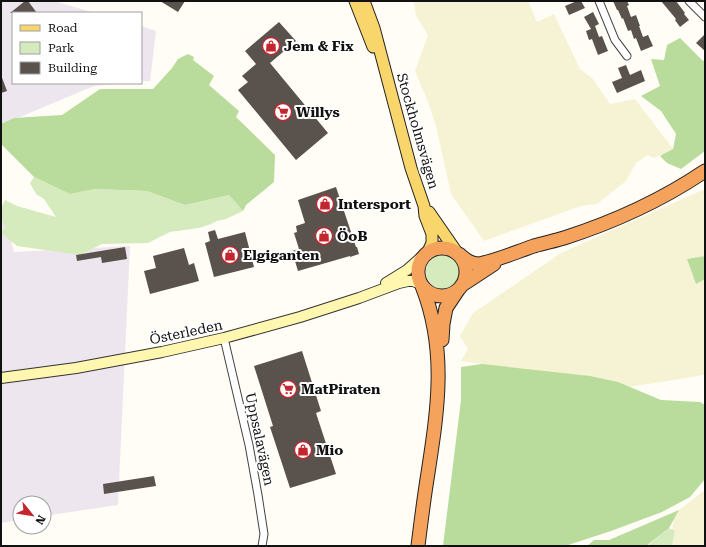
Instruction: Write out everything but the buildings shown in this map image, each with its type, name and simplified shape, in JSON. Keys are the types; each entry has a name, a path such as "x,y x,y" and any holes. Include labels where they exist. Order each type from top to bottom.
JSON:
{"highway":[{"path":"418,546 436,421 438,387 438,361 435,331 428,300 418,277 418,268 421,259 432,249 441,247 451,249 467,261 476,264 506,256 598,226 627,214 648,204 705,171"},
{"path":"426,546 441,429 443,324 446,308 466,277 466,267 462,258 457,253"},
{"path":"422,285 432,294 440,296 449,295 506,256"}],"main road":[{"name":"Stockholmsvägen","path":"355,1 373,47 383,64"},
{"name":"Stockholmsvägen","path":"364,1 374,28 411,168 424,206 425,216 432,238 432,242 426,253"},
{"name":"Stockholmsvägen","path":"424,206 457,253"}],"street":[{"path":"599,1 615,40 627,56"},
{"path":"689,1 705,17"},
{"name":"Österleden","path":"373,292 407,270 426,253"},
{"name":"Österleden","path":"1,378 76,368 162,352 224,338 300,317 408,281 415,281 422,285"},
{"name":"Uppsalavägen","path":"224,338 249,445 264,534 262,546"}],"shaded area":[{"path":"1,1 54,1 92,12 12,12 12,84 114,84 94,86 1,125"},
{"path":"414,1 528,1 537,22 554,14 580,69 593,79 610,104 635,99 674,150 654,158 648,155 636,163 626,181 597,204 581,206 484,241 451,194 436,126 415,71 428,35 416,16"},
{"path":"142,26 156,31 150,81 142,81"},
{"path":"705,189 705,256 687,259 696,284 705,279 705,388 704,375 629,387 461,361 468,349 460,336 473,313 561,253"},
{"path":"1,200 14,252 130,246 118,505 52,515 52,495 12,495 12,521 1,523"},
{"path":"705,490 705,546 672,546 675,531 672,530 674,519 679,510"}],"green space":[{"path":"680,38 703,61 705,60 705,151 681,169 667,163 660,156 673,149 676,134 661,111 641,96 660,86 651,59 664,60 667,45"},
{"path":"188,54 194,57 193,60 214,76 209,85 239,111 236,117 275,155 274,182 246,205 243,211 229,195 185,205 147,191 95,189 70,194 34,177 1,144 1,124 14,118 62,115 100,89 153,89 178,59"},
{"path":"34,177 70,194 95,189 147,191 185,205 229,195 243,211 226,219 199,228 170,232 148,243 102,244 80,255 17,246 1,233 5,227 1,214 5,200 17,206 56,217 44,199 36,194 30,183"},
{"path":"440,255 446,255 450,256 457,262 460,272 459,279 453,286 446,289 440,289 436,288 429,282 426,275 426,269 427,265 433,258"},
{"path":"705,256 705,279 696,284 687,259"},
{"path":"482,364 590,376 618,382 661,400 700,402 705,405 705,479 690,497 662,512 565,546 443,546 461,400 461,367"},
{"path":"679,510 669,528 646,546 587,546 594,540 609,540"},
{"path":"669,528 675,531 672,546 647,546"}],"place":[{"name":"Jem & Fix","path":"271,46"},
{"name":"Willys","path":"283,112"},
{"name":"Intersport","path":"325,204"},
{"name":"ÖoB","path":"324,236"},
{"name":"Elgiganten","path":"230,255"},
{"name":"MatPiraten","path":"288,389"},
{"name":"Mio","path":"303,450"}]}
